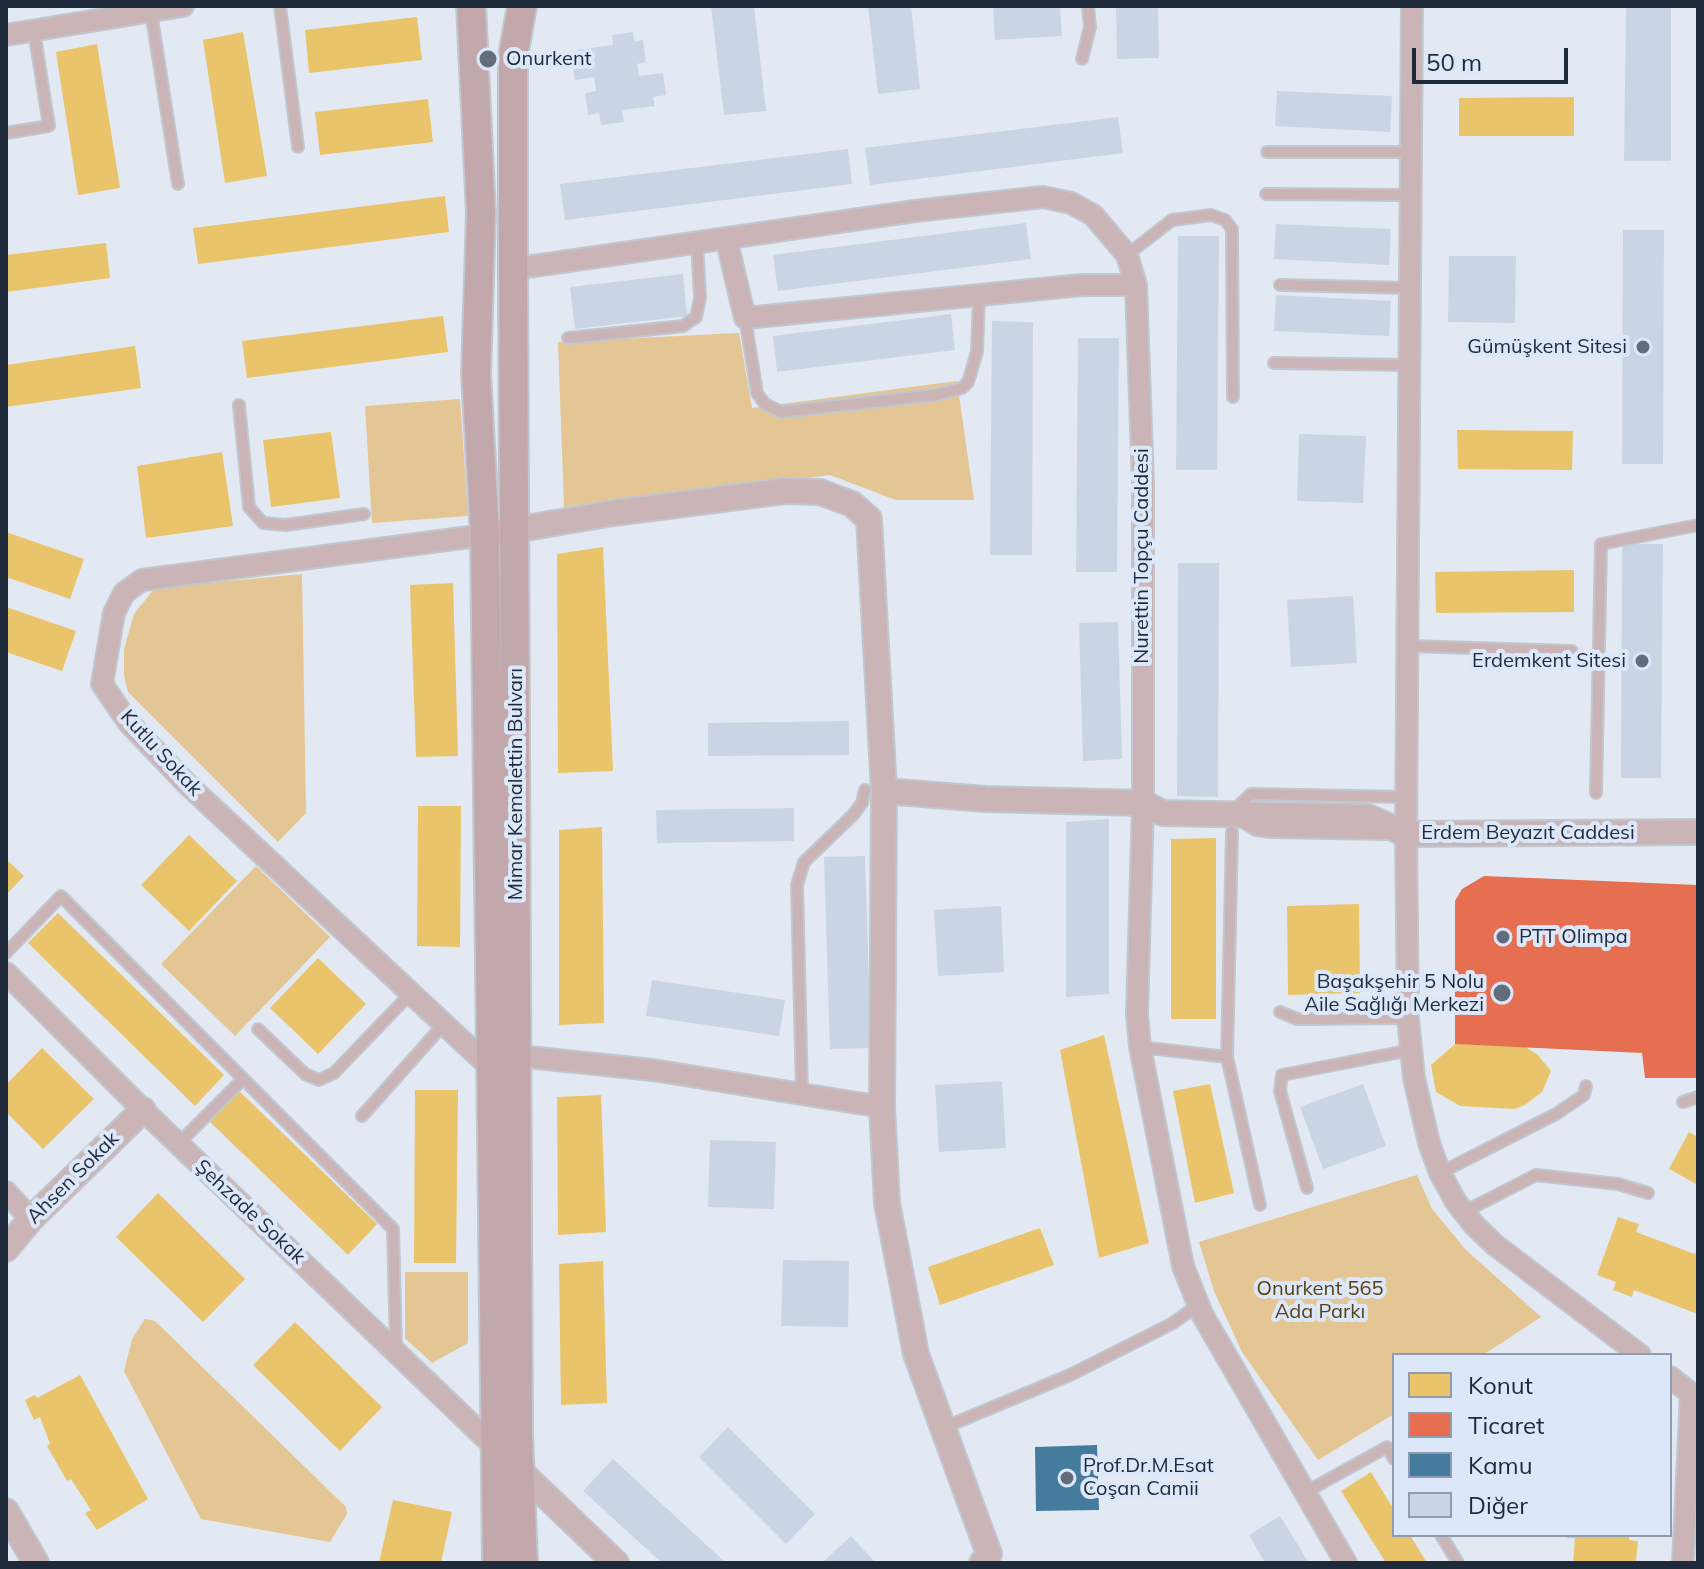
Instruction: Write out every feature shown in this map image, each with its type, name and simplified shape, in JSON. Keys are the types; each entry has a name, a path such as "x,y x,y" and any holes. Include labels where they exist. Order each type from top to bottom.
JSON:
{"main road":[{"path":"471,6 481,213 476,374 485,535 497,1563"},
{"name":"Mimar Kemalettin Bulvarı","path":"522,6 513,56 513,269 523,1563"},
{"path":"496,1448 521,1472"}],"street":[{"path":"6,35 183,6"},
{"path":"1412,6 1406,797 1411,1050 1426,1130 1440,1173 1464,1212 1495,1245 1637,1353"},
{"name":"Nurettin Topçu Caddesi","path":"513,269 1043,197 1071,203 1093,215 1127,255 1136,285 1143,485 1143,803 1137,1014 1140,1047 1183,1266 1198,1305 1346,1563"},
{"path":"726,238 745,318 1082,285 1136,285"},
{"path":"485,535 784,491 820,492 852,504 869,519 882,1107 887,1203 916,1354 989,1560"},
{"name":"Kutlu Sokak","path":"485,535 142,580 124,593 114,613 103,662 102,684 128,722 186,783 492,1069"},
{"name":"Erdem Beyazıt Caddesi","path":"874,790 985,799 1143,803 1163,813 1231,823 1368,817 1406,834 1698,832"},
{"name":"Şehzade Sokak","path":"6,973 178,1144 496,1448"},
{"path":"518,1056 653,1070 882,1107"},
{"name":"Ahsen Sokak","path":"6,1249 31,1219 143,1110"},
{"path":"6,1192 31,1219"},
{"path":"1672,1379 1695,1396 1683,1563"},
{"path":"521,1472 616,1563"},
{"path":"6,1511 36,1563"}],"lane":[{"path":"280,6 298,147"},
{"path":"1082,59 1090,27 1088,6"},
{"path":"151,12 178,184"},
{"path":"6,133 49,126 34,31"},
{"path":"1267,152 1409,152"},
{"path":"1266,194 1409,195"},
{"path":"1127,255 1172,220 1211,215 1225,220 1232,229 1233,397"},
{"path":"568,338 683,326 696,317 700,298 697,242"},
{"path":"1280,285 1409,288"},
{"path":"745,318 757,393 765,404 781,412 935,395 962,388 968,382 977,352 979,296"},
{"path":"1274,363 1410,365"},
{"path":"239,405 249,507 263,523 286,525 364,514"},
{"path":"1596,793 1601,544 1698,525"},
{"path":"1409,646 1572,651"},
{"path":"802,1094 797,885 804,862 874,790"},
{"path":"1260,1205 1227,1057 1231,823 1251,794 1406,797"},
{"path":"6,953 61,896 393,1229 396,1350"},
{"path":"258,1029 305,1074 319,1080 334,1073 411,993"},
{"path":"1280,1012 1297,1019 1408,1018"},
{"path":"362,1116 444,1024"},
{"path":"1140,1047 1227,1057"},
{"path":"1307,1188 1280,1091 1282,1075 1411,1050"},
{"path":"178,1144 243,1079"},
{"path":"1440,1173 1556,1114 1584,1095 1586,1086"},
{"path":"1683,1102 1698,1097"},
{"path":"1464,1212 1536,1175 1618,1184 1648,1193"},
{"path":"941,1429 1047,1386 1173,1323 1198,1305"},
{"path":"1304,1493 1387,1447 1392,1456"},
{"path":"1442,1537 1458,1563"}],"green space":[{"path":"739,333 752,408 957,381 974,500 896,500 830,475 564,507 558,342"},
{"path":"460,399 468,516 372,523 365,406"},
{"path":"302,574 306,813 278,842 128,692 124,675 124,649 134,614 155,588"},
{"path":"256,866 330,937 235,1036 161,964"},
{"name":"Onurkent 565 Ada Parkı","path":"1417,1175 1432,1209 1466,1250 1541,1317 1486,1353 1392,1353 1392,1415 1318,1460 1242,1352 1214,1291 1199,1242"},
{"path":"405,1272 468,1272 468,1343 432,1363 405,1338"},
{"path":"145,1319 155,1321 346,1507 347,1514 330,1542 201,1519 124,1371 132,1339"}],"building: Konut":[{"path":"417,17 422,60 309,73 305,30"},
{"path":"243,32 267,176 225,183 203,40"},
{"path":"97,44 120,188 78,195 56,52"},
{"path":"1574,97 1574,136 1459,136 1459,98"},
{"path":"428,99 433,142 320,155 315,112"},
{"path":"445,196 449,232 198,264 193,228"},
{"path":"106,243 110,278 6,292 6,255"},
{"path":"443,316 448,352 247,378 242,341"},
{"path":"135,346 141,388 6,407 6,365"},
{"path":"1457,430 1573,431 1572,470 1458,469"},
{"path":"331,432 340,498 271,507 263,440"},
{"path":"222,452 233,526 146,538 137,466"},
{"path":"6,532 84,559 70,599 6,577"},
{"path":"603,547 613,771 558,773 557,554"},
{"path":"1574,570 1574,612 1436,613 1435,572"},
{"path":"453,583 458,756 416,757 410,585"},
{"path":"6,607 76,631 62,671 6,652"},
{"path":"418,806 461,806 460,947 417,946"},
{"path":"602,827 604,1023 559,1025 559,830"},
{"path":"189,835 237,881 189,931 141,885"},
{"path":"1216,838 1216,1019 1171,1019 1171,839"},
{"path":"6,859 24,876 6,895"},
{"path":"1359,904 1360,993 1288,995 1287,906"},
{"path":"58,913 224,1075 195,1106 28,943"},
{"path":"318,958 366,1004 318,1054 270,1008"},
{"path":"1104,1035 1149,1243 1099,1258 1060,1050"},
{"path":"1455,1044 1522,1045 1537,1054 1551,1071 1542,1092 1525,1105 1514,1109 1460,1106 1436,1092 1431,1065"},
{"path":"42,1048 94,1099 43,1149 6,1112 6,1085"},
{"path":"1210,1084 1234,1193 1195,1203 1173,1091"},
{"path":"415,1090 458,1090 456,1263 414,1263"},
{"path":"239,1091 377,1224 348,1255 209,1121"},
{"path":"601,1095 606,1232 558,1235 557,1097"},
{"path":"1689,1132 1698,1137 1698,1185 1669,1169"},
{"path":"158,1193 245,1279 203,1322 116,1237"},
{"path":"1618,1217 1639,1224 1636,1232 1695,1254 1698,1246 1698,1314 1634,1290 1632,1297 1613,1290 1616,1282 1597,1275"},
{"path":"1040,1228 1054,1265 940,1305 928,1267"},
{"path":"603,1261 607,1403 561,1405 559,1264"},
{"path":"295,1322 382,1407 340,1451 253,1365"},
{"path":"80,1375 148,1499 97,1530 85,1513 91,1510 71,1479 67,1481 47,1446 50,1444 40,1417 34,1420 25,1400 35,1395 37,1398"},
{"path":"1371,1472 1392,1507 1392,1537 1411,1537 1427,1563 1386,1563 1341,1491"},
{"path":"393,1500 452,1512 441,1563 379,1563"},
{"path":"1629,1537 1629,1540 1638,1541 1636,1561 1573,1563 1575,1538 1567,1538"}],"building: Ticaret":[{"path":"1484,876 1698,885 1698,1078 1645,1078 1642,1053 1455,1044 1455,901 1462,889"}],"building: Kamu":[{"name":"Prof.Dr.M.Esat Coşan Camii","path":"1097,1445 1099,1510 1036,1511 1035,1447"}],"building: Diğer":[{"path":"711,6 754,6 766,111 724,115"},
{"path":"868,6 911,6 920,89 878,94"},
{"path":"993,6 1060,6 1062,36 995,40"},
{"path":"1116,6 1158,6 1159,58 1117,59"},
{"path":"1626,6 1671,6 1671,161 1624,161"},
{"path":"633,32 634,42 643,40 646,62 637,64 639,76 663,73 666,95 653,97 655,106 622,110 624,122 601,125 599,113 588,115 585,93 596,91 594,77 575,80 571,59 578,58 577,50 613,45 612,35"},
{"path":"1277,91 1392,96 1390,132 1275,126"},
{"path":"1118,117 1123,153 870,185 865,148"},
{"path":"848,149 852,184 565,220 560,184"},
{"path":"1026,223 1031,259 778,291 773,255"},
{"path":"1276,224 1391,229 1389,265 1274,259"},
{"name":"Gümüşkent Sitesi","path":"1623,230 1664,230 1663,464 1622,464"},
{"path":"1178,236 1219,236 1217,470 1176,470"},
{"path":"1449,256 1516,256 1515,323 1448,322"},
{"path":"683,274 687,316 575,329 570,287"},
{"path":"1276,295 1391,301 1389,336 1274,331"},
{"path":"951,314 955,350 777,372 773,336"},
{"path":"992,321 1033,322 1032,555 990,555"},
{"path":"1078,338 1119,338 1117,572 1076,572"},
{"path":"1299,434 1366,436 1363,503 1297,501"},
{"name":"Erdemkent Sitesi","path":"1622,544 1663,544 1661,778 1621,778"},
{"path":"1178,563 1219,563 1218,797 1177,796"},
{"path":"1353,596 1357,663 1291,667 1287,600"},
{"path":"1118,622 1122,759 1083,761 1079,623"},
{"path":"849,721 849,755 708,756 708,723"},
{"path":"794,808 794,841 657,843 656,810"},
{"path":"1109,819 1109,994 1066,997 1066,822"},
{"path":"865,856 871,1048 830,1049 824,857"},
{"path":"1001,906 1004,972 938,976 934,910"},
{"path":"652,980 785,1000 779,1036 646,1016"},
{"path":"1002,1081 1006,1148 939,1152 935,1085"},
{"path":"1363,1084 1386,1146 1323,1169 1300,1107"},
{"path":"710,1140 776,1142 774,1209 708,1207"},
{"path":"783,1260 849,1261 848,1327 781,1326"},
{"path":"728,1427 815,1514 786,1544 699,1457"},
{"path":"613,1459 726,1563 662,1563 583,1491"},
{"path":"1280,1516 1309,1563 1265,1563 1249,1535"},
{"path":"851,1536 876,1563 822,1563"}],"place":[{"name":"Onurkent","path":"488,59"},
{"name":"Gümüşkent Sitesi","path":"1643,347"},
{"name":"Erdemkent Sitesi","path":"1642,661"},
{"name":"PTT Olimpa","path":"1503,937"},
{"name":"Başakşehir 5 Nolu Aile Sağlığı Merkezi","path":"1502,993"},
{"name":"Prof.Dr.M.Esat Coşan Camii","path":"1067,1478"}]}
